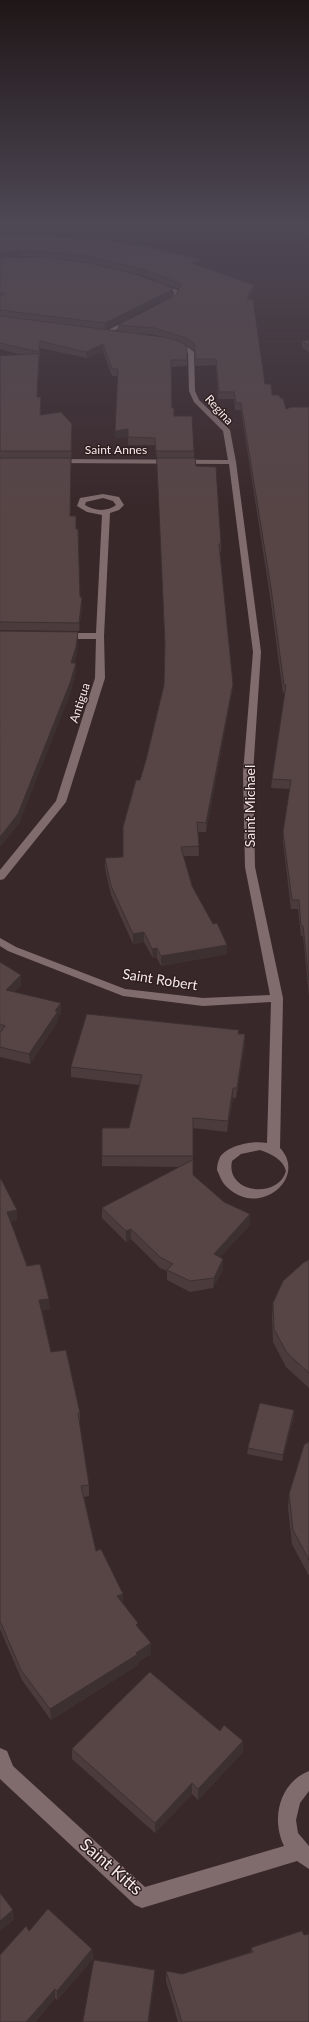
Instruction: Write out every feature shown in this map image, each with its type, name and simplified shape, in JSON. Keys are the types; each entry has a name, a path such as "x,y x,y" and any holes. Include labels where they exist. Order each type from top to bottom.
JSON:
{"street":[{"path":"106,333 137,316"},
{"path":"99,332 121,335"},
{"name":"Regina","path":"163,340 182,345 192,352 192,391 196,401 226,430 232,462"},
{"name":"Saint Annes","path":"47,461 232,462"},
{"name":"Saint Michael","path":"232,462 257,652 248,773 250,867 277,998 273,1149"},
{"name":"Antigua","path":"0,877 61,802 100,678 100,636 106,512"},
{"path":"54,636 100,636"},
{"name":"Saint Robert","path":"0,941 12,949 123,992 203,1002 277,998"},
{"path":"253,1147 273,1149 284,1155 290,1163 293,1172 289,1182 281,1189 269,1194 255,1194 242,1191 231,1185 224,1177 222,1167 226,1158 234,1151 253,1147"},
{"name":"Saint Kitts","path":"0,1757 6,1772 142,1898 304,1855 289,1834 286,1815 291,1798 302,1783 309,1780"}],"building":[{"path":"0,316 163,337 179,341 187,347 187,360 171,360 172,408 174,408 174,416 192,416 194,451 156,451 155,438 128,437 128,429 115,431 118,369 112,369 103,344 86,352 40,341 39,352 0,343"},
{"path":"51,316 118,316 105,323"},
{"path":"135,316 255,316 265,384 271,384 272,395 279,395 280,398 283,398 286,409 291,407 309,407 309,980 303,926 301,926 299,900 292,900 283,832 291,780 272,779 286,685 284,685 271,588 241,403 236,403 234,392 219,392 216,359 195,359 195,344 186,338 155,328 118,325"},
{"path":"309,340 309,346 302,341"},
{"path":"39,354 37,397 41,397 40,415 61,412 72,424 71,451 0,451 0,356"},
{"path":"0,458 71,458 70,516 76,516 76,529 78,529 80,597 82,597 79,623 0,622"},
{"path":"157,458 195,458 196,466 216,467 221,544 219,544 233,684 206,823 197,822 199,846 181,847 192,886 213,924 217,923 227,945 161,956 157,948 152,949 144,932 133,934 111,886 105,858 123,857 123,827 136,780 140,780 146,760 164,685 165,644"},
{"path":"0,631 78,632 76,647 71,663 76,663 70,683 18,814 0,837"},
{"path":"0,962 21,975 6,990 61,1003 55,1011 58,1011 29,1054 0,1047 0,1033 5,1026 0,1024"},
{"path":"87,1014 239,1030 238,1034 245,1034 237,1088 233,1088 228,1121 193,1118 193,1156 102,1156 102,1128 129,1128 142,1075 71,1067"},
{"path":"193,1160 193,1175 224,1202 250,1214 214,1254 223,1259 214,1278 190,1281 167,1270 173,1264 160,1257 131,1229 126,1231 102,1208"},
{"path":"1,1179 17,1210 7,1212 27,1266 40,1264 49,1299 39,1300 51,1352 66,1350 80,1413 78,1413 89,1485 81,1486 96,1551 101,1549 123,1594 117,1596 138,1623 136,1625 151,1643 136,1653 138,1654 50,1709 21,1670 0,1621"},
{"path":"309,1260 309,1373 287,1353 274,1329 273,1303 283,1281 303,1263"},
{"path":"260,1403 294,1410 283,1455 248,1448"},
{"path":"309,1442 309,1560 293,1530 289,1494 304,1445"},
{"path":"150,1672 220,1731 224,1725 243,1741 198,1789 192,1783 155,1823 72,1749"},
{"path":"0,1893 13,1910 0,1921"},
{"path":"48,1909 92,1949 57,1991 55,1989 26,2022 0,2022 0,1955 26,1926 29,1931"},
{"path":"302,1931 304,1935 309,1934 309,2022 182,2022 166,1971 182,1974 253,1952 251,1948"},
{"path":"94,1960 155,1970 148,2022 83,2022"}]}
